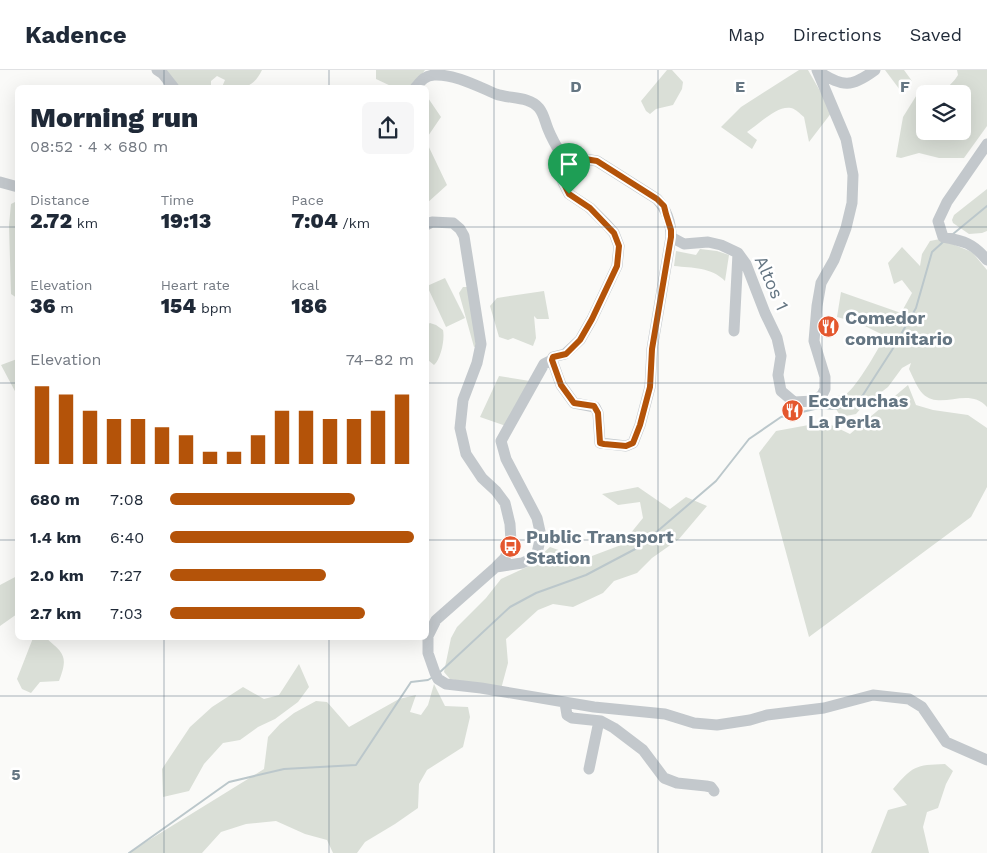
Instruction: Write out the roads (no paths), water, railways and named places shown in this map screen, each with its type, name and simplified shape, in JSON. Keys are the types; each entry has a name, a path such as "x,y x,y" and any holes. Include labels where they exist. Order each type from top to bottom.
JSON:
{"street":[{"path":"157,70 172,85"},
{"path":"818,71 828,78 849,84 859,82 875,70"},
{"name":"Altos 1","path":"671,237 684,244 708,242 721,245 738,253 746,264 777,338 781,356 778,375 781,391 794,402 814,401 822,396 825,389 825,377 814,341 817,306 821,284 834,260 846,228 852,203 853,175 846,139 818,71"},
{"path":"417,85 423,78 431,75 446,76 480,86 498,94 524,99 538,106 548,130 568,166"},
{"path":"987,144 948,202 938,222 948,238 973,245 987,260"},
{"path":"496,567 522,563 536,557 541,536 537,518 506,459 501,441 544,364 552,360 553,357 566,354 580,340 617,266 619,246 614,233 590,208 569,194 563,182 565,172 570,163 579,158 597,161 657,199 664,206 671,230 652,349 650,387 633,443 626,446 600,443 598,413 594,406 574,403 561,385 552,360"},
{"path":"0,182 15,186"},
{"path":"429,224 453,223 460,229 465,244 481,344 477,363 463,400 460,428 462,441 466,454 482,478 496,490 505,503 510,524 511,542 505,558 436,620 429,634"},
{"path":"734,331 738,253"},
{"path":"428,640 428,652 436,676 446,684 481,688 565,703 665,714 694,722 716,725 750,720 767,715 824,708 873,695 909,699 922,707 946,742 987,760"},
{"path":"565,703 566,715 572,718 599,721 614,728 643,750 664,778 677,783 711,787 714,791"},
{"path":"589,769 599,721"}],"waterway":[{"path":"953,234 987,206"},
{"path":"439,673 510,607 536,593 586,575 639,547 716,481 749,439 781,417 819,408 836,409 861,398 916,308 932,252 943,242"},
{"path":"129,853 229,782 284,769 356,765 411,682 428,680 433,677"}],"place":[{"name":"Comedor comunitario","path":"829,327"},
{"name":"Ecotruchas La Perla","path":"792,410"},
{"name":"Public Transport Station","path":"510,546"}]}
